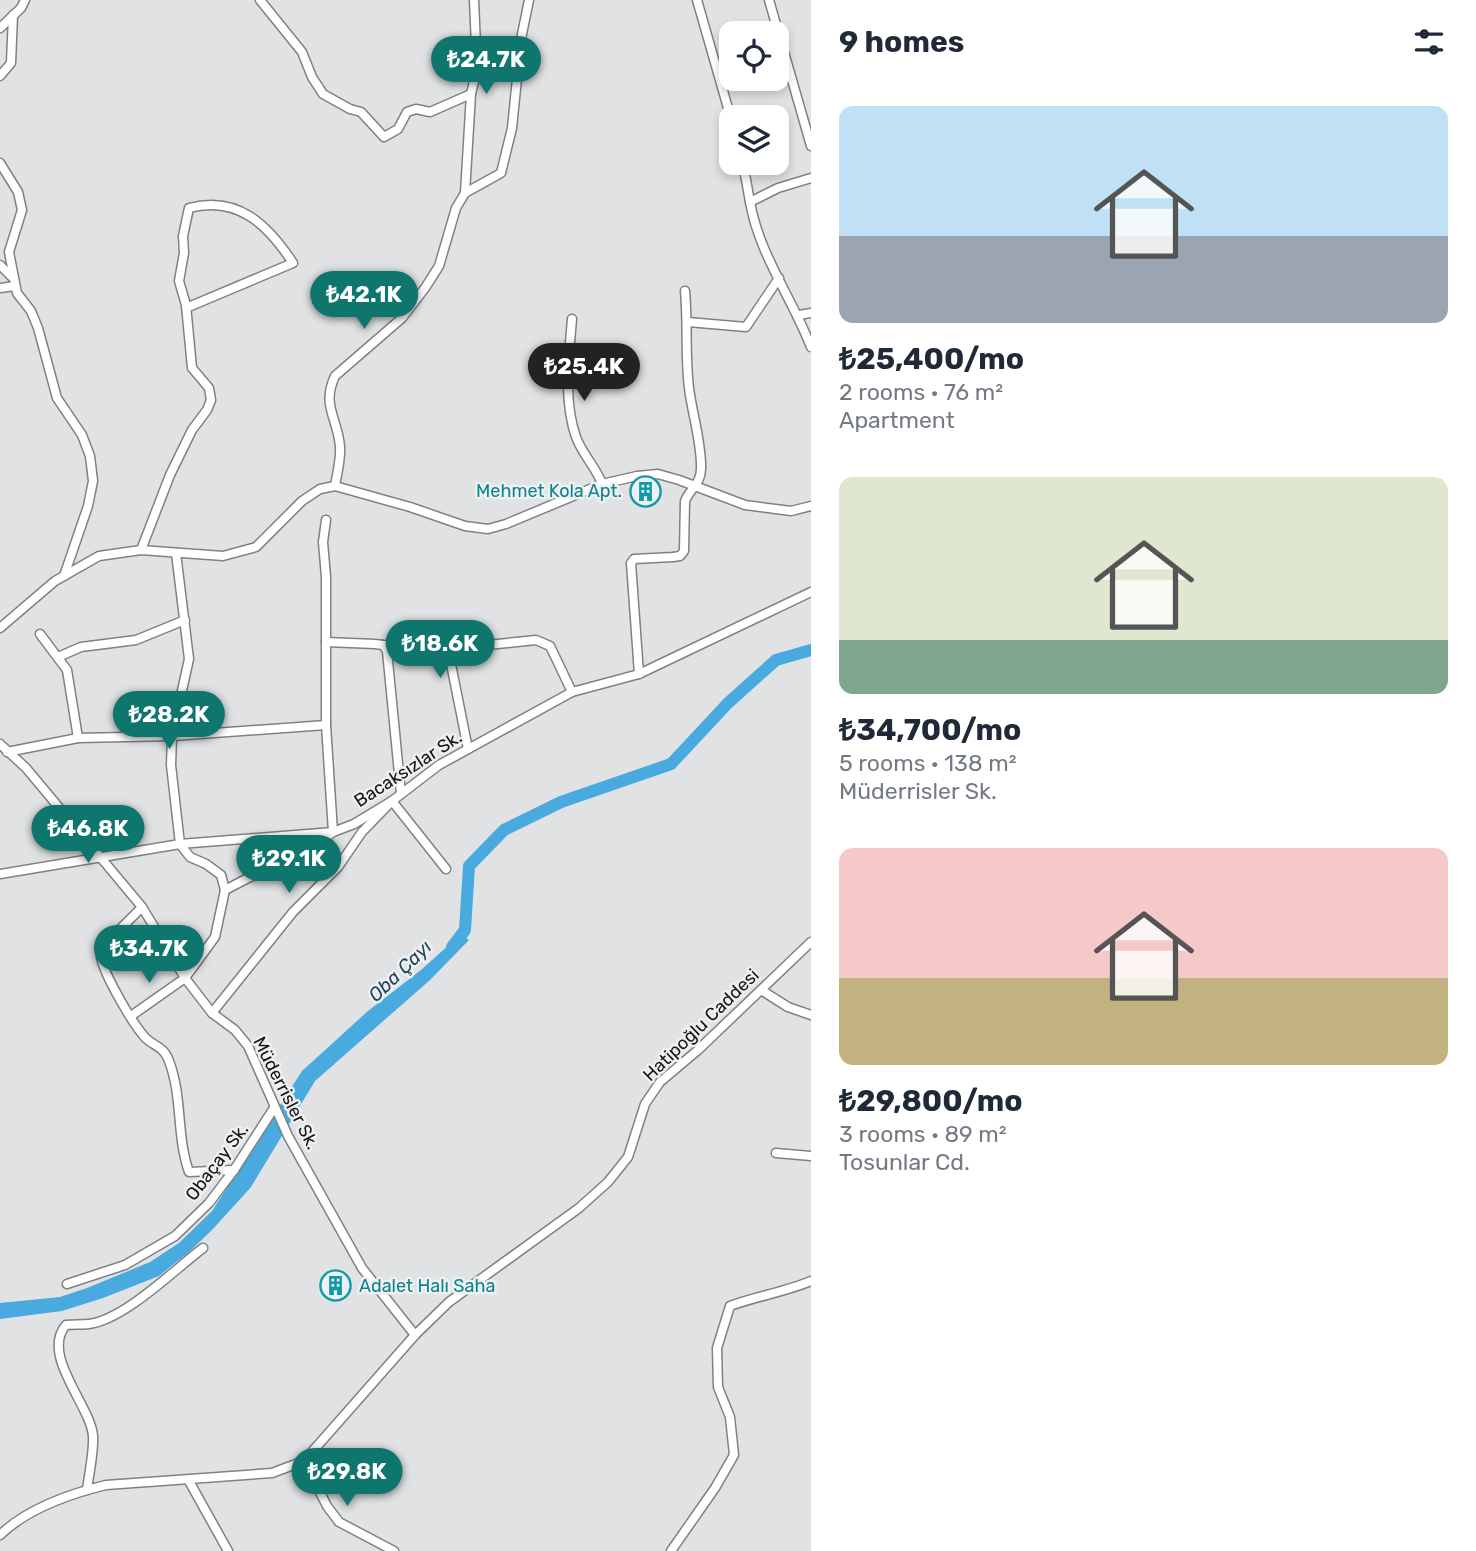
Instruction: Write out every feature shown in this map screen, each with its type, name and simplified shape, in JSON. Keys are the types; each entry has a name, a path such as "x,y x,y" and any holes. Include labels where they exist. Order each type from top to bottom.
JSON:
{"street":[{"path":"0,28 25,0"},
{"path":"260,0 302,52 312,77 323,94 361,113 384,137 398,129 407,112 416,109 430,112 471,93"},
{"path":"335,486 340,445 328,405 335,376 402,318 425,288 439,266 456,208 465,192 471,93 477,69 474,0"},
{"path":"465,192 501,173 512,128 529,0"},
{"path":"697,0 727,105"},
{"path":"769,0 811,146"},
{"path":"0,76 11,63 13,15"},
{"path":"0,163 18,192 22,211 9,252 17,293 31,311 38,328 57,398 82,435 90,456 93,481 88,506 64,576"},
{"path":"745,175 760,239 799,315 811,347"},
{"path":"750,202 778,188 811,178"},
{"path":"141,550 170,475 192,430 211,400 209,388 192,368 186,308 179,281 184,253 183,236 189,208 206,204 231,206 242,211 256,219 293,263 186,308"},
{"path":"0,265 14,283"},
{"path":"688,322 746,327 779,278"},
{"path":"0,288 14,283"},
{"path":"639,674 631,563 634,559 680,556 684,551 685,501 688,494 696,488 702,470 686,360 688,322 685,291"},
{"path":"799,315 811,313"},
{"path":"572,318 568,384 571,419 577,440 597,469 602,484"},
{"path":"0,628 64,576 99,556 141,550 223,556 256,547 302,501 320,489 335,486 465,526 488,529 602,484 658,474 745,505 791,511 811,506"},
{"path":"0,874 180,844 333,832 326,725 326,577 323,542 326,520"},
{"path":"131,1016 185,978 215,937 225,890 221,875 191,857 180,844 171,765 172,736 189,659 176,552"},
{"name":"Bacaksızlar Sk.","path":"225,890 250,877 295,862 333,832 354,824 392,801 439,765 572,692 639,674 811,592"},
{"path":"58,657 82,647 136,640 185,620"},
{"path":"40,635 67,670 78,738"},
{"path":"326,642 448,649 536,640 550,646 572,692"},
{"path":"383,645 387,652 401,794"},
{"path":"448,649 468,749"},
{"path":"7,752 78,738 172,736 326,725"},
{"name":"Müderrisler Sk.","path":"0,744 26,768 142,907 185,978 212,1013 235,1030 248,1046 288,1136 362,1268 415,1335"},
{"path":"212,1013 293,912 338,866 362,832 392,801 446,869"},
{"path":"142,907 99,952 121,1002 142,1034 149,1042 160,1046 168,1058 178,1092 181,1150 189,1172 234,1170"},
{"name":"Hatipoğlu Caddesi","path":"303,1461 415,1335 449,1302 579,1208 608,1182 628,1157 645,1104 660,1082 678,1064 698,1050 811,942"},
{"path":"761,990 788,1007 811,1015"},
{"name":"Obaçay Sk.","path":"67,1284 125,1265 175,1236 209,1203 274,1108"},
{"path":"776,1153 811,1156"},
{"path":"87,1490 93,1434 62,1364 59,1344 61,1331 66,1325 89,1324 112,1316 143,1296 203,1248"},
{"path":"671,1551 715,1488 734,1455 730,1417 718,1387 717,1349 730,1307 759,1295 811,1281"},
{"path":"0,1535 13,1523 38,1509 106,1485 272,1473 303,1461 327,1506 339,1522 394,1551"},
{"path":"189,1481 228,1551"}],"water":[{"path":"461,934 469,940 430,980 315,1081 251,1187 189,1252 159,1276 103,1298 62,1311 0,1319 0,1303 60,1297 87,1288 150,1262 179,1243 212,1211 302,1071 368,1011 421,970"}],"waterway":[{"name":"Oba Çayı","path":"452,947 465,930 469,866 504,830 561,802 671,764 728,703 776,660 811,650"}],"place":[{"name":"Mehmet Kola Apt.","path":"645,491"},
{"name":"Adalet Halı Saha","path":"336,1286"}]}
